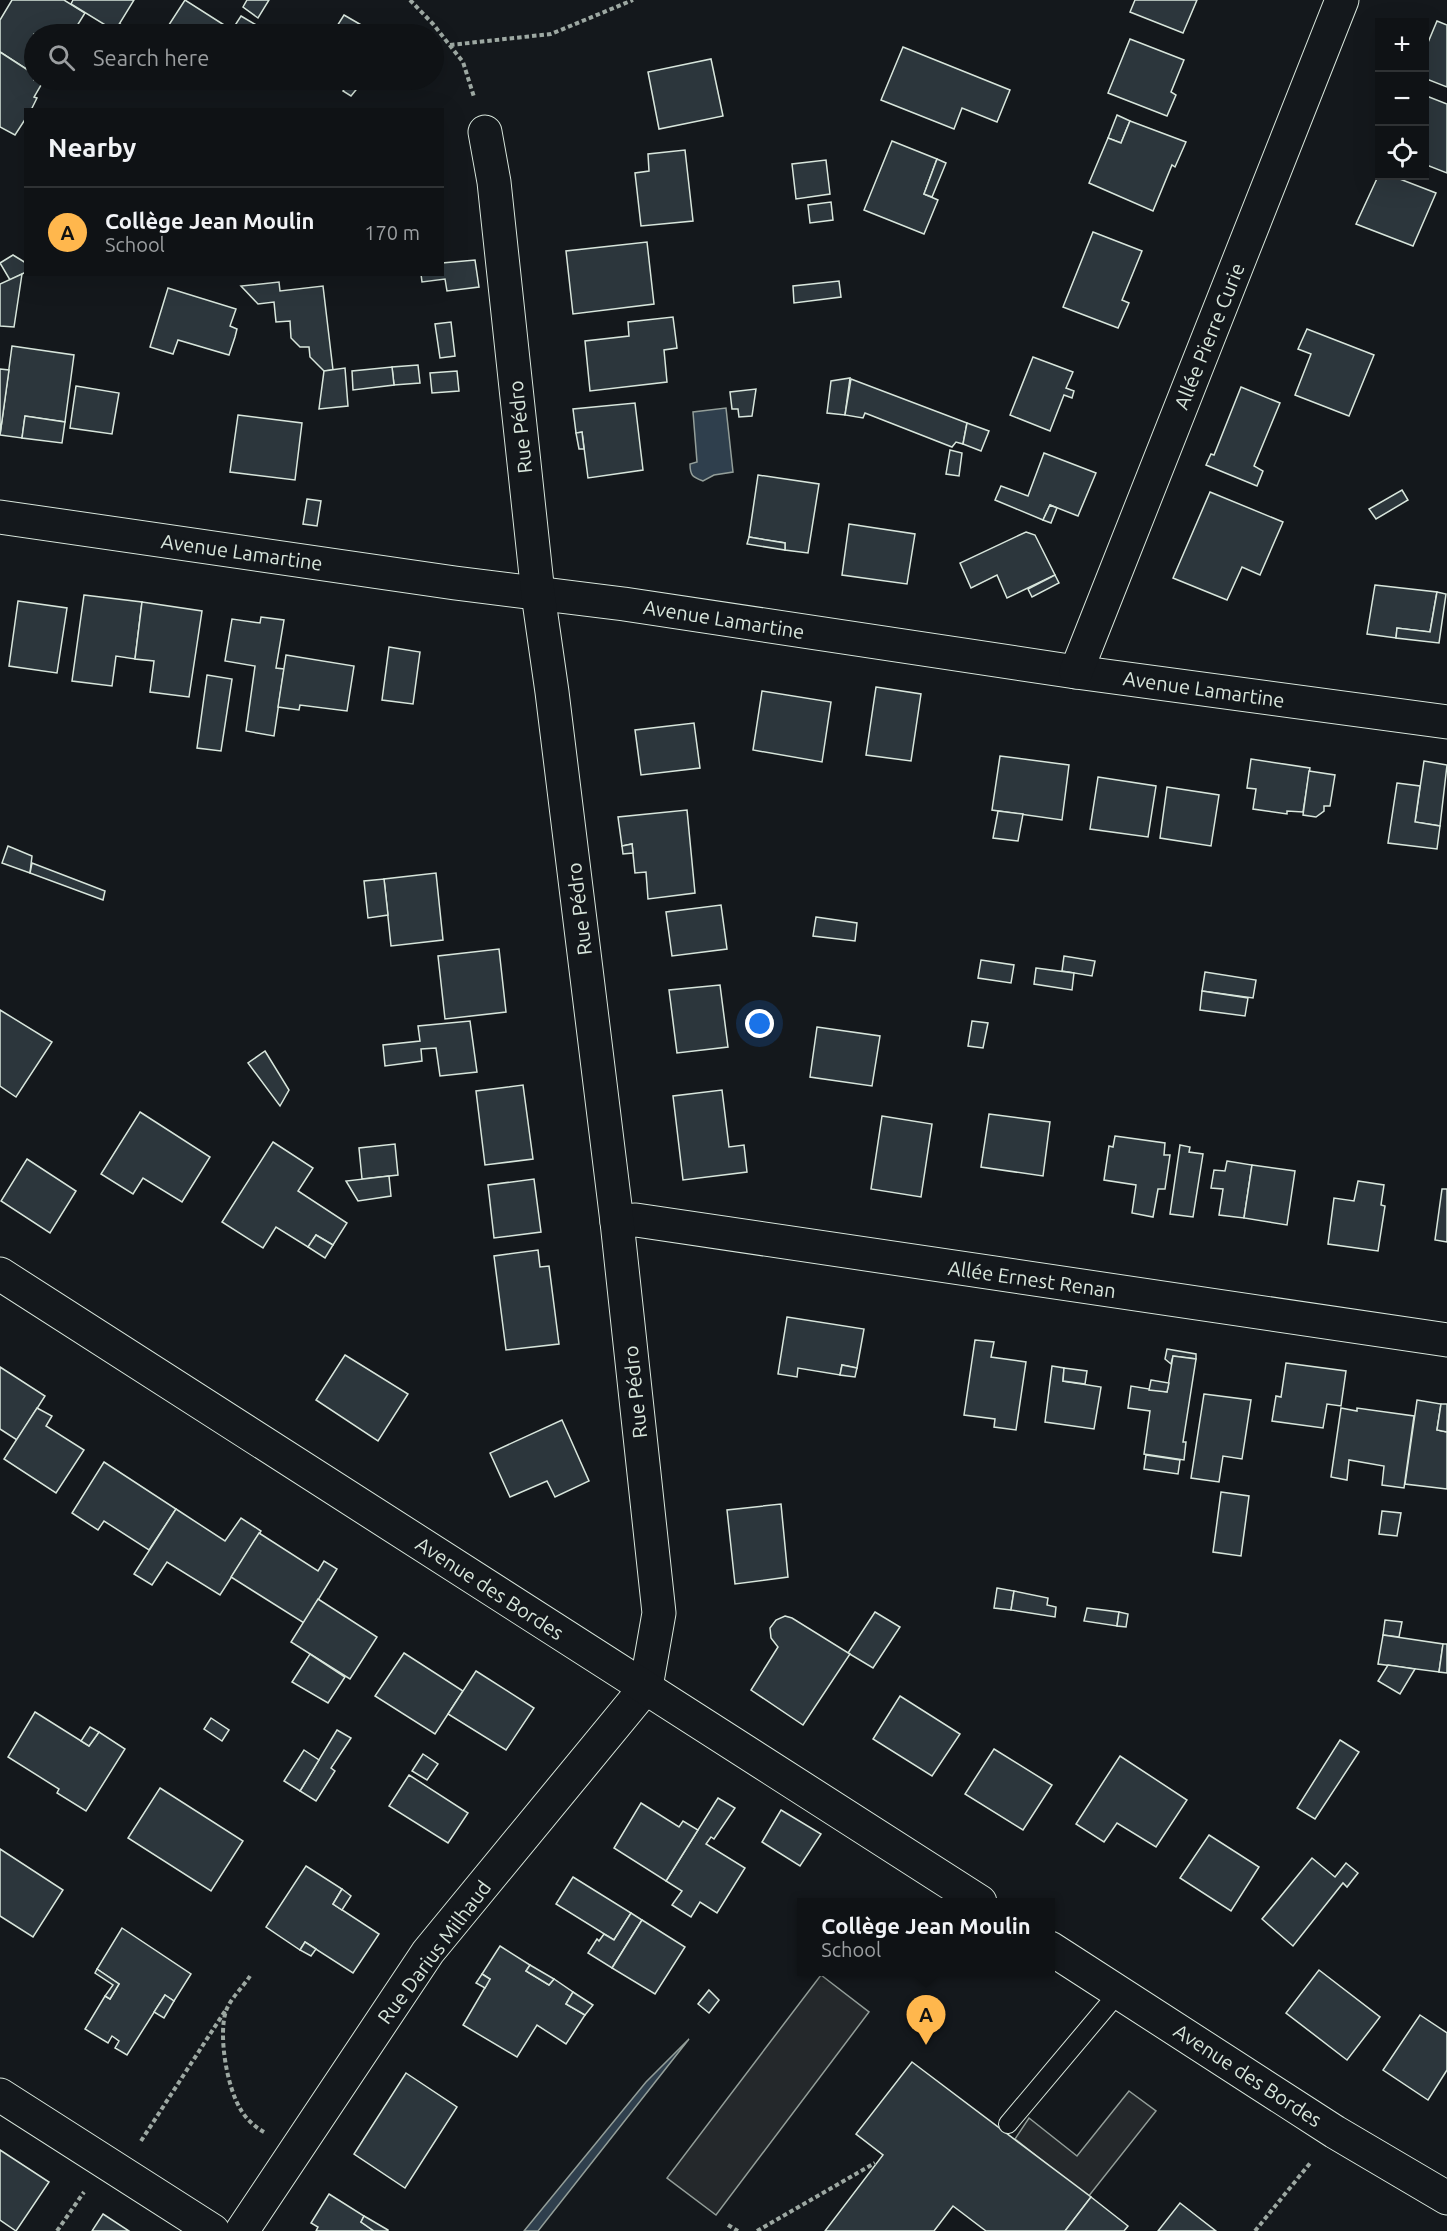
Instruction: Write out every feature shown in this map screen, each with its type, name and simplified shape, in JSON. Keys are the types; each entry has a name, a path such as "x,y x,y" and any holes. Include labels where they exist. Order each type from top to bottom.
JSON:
{"street":[{"name":"Allée Pierre Curie","path":"1076,672 1342,0"},
{"name":"Rue Pédro","path":"485,132 494,182 538,594 554,703 617,1222 659,1613 646,1687"},
{"name":"Avenue Lamartine","path":"0,517 635,606 1076,672 1447,722"},
{"name":"Allée Ernest Renan","path":"617,1222 636,1220 1447,1340"},
{"name":"Avenue des Bordes","path":"0,1275 974,1898"},
{"name":"Rue Darius Milhaud","path":"242,2231 428,1952 646,1687"},
{"name":"Avenue des Bordes","path":"1055,1951 1335,2132 1447,2198"},
{"path":"0,2095 213,2231"}],"lane":[{"path":"1008,2124 1119,1992"}],"path":[{"path":"410,0 434,24"},
{"path":"450,45 551,34 633,0"},
{"path":"444,37 463,62 485,132"},
{"path":"57,2231 113,2166 250,1976"},
{"path":"226,2010 223,2038 225,2063 240,2110 257,2128 294,2153"},
{"path":"1255,2231 1335,2132"},
{"path":"757,2231 875,2163"},
{"path":"729,2224 738,2231"}],"shaded area":[{"path":"820,1976 869,2012 716,2215 667,2178"},
{"path":"1129,2091 1156,2111 1088,2197 1015,2139 1029,2118 1077,2156"}],"water":[{"path":"726,408 733,472 714,475 703,481 693,476 690,468 690,464 697,462 693,412"},
{"path":"689,2039 538,2231 524,2231 646,2082"}],"building":[{"path":"12,0 64,0 85,13 78,24 24,24 24,68 0,52 0,20"},
{"path":"73,0 134,0 119,24 104,24 71,4"},
{"path":"185,0 223,24 169,24"},
{"path":"247,0 269,0 258,18 243,7"},
{"path":"1135,0 1197,0 1183,33 1130,12"},
{"path":"344,15 360,24 338,24"},
{"path":"241,16 255,24 236,24"},
{"path":"1437,21 1447,25 1447,87 1429,80 1429,40"},
{"path":"1130,39 1184,60 1171,92 1176,95 1167,116 1108,93"},
{"path":"903,47 1010,90 997,122 962,108 954,129 881,100"},
{"path":"0,52 24,68 24,90 38,90 32,108 24,108 24,121 15,135 0,127"},
{"path":"711,59 723,116 659,129 648,72"},
{"path":"344,90 356,90 351,96"},
{"path":"1429,97 1447,104 1447,173 1429,166"},
{"path":"1117,115 1130,121 1121,143 1108,138"},
{"path":"1130,121 1186,142 1175,167 1172,165 1153,211 1089,183 1108,138 1121,143"},
{"path":"892,141 937,159 924,194 938,200 924,234 864,210"},
{"path":"685,150 693,221 641,226 635,173 649,171 648,154"},
{"path":"937,159 946,163 932,197 924,194"},
{"path":"826,160 830,194 796,199 792,164"},
{"path":"1376,180 1402,180 1436,193 1413,246 1356,224"},
{"path":"831,202 833,220 810,223 808,205"},
{"path":"1093,232 1142,251 1122,300 1129,303 1118,328 1063,307"},
{"path":"647,242 654,304 573,314 566,251"},
{"path":"13,255 24,262 24,273 10,280 0,263"},
{"path":"475,260 479,287 447,291 445,279 422,282 421,276 444,276 444,263"},
{"path":"22,274 14,327 0,326 0,284"},
{"path":"839,281 841,297 794,303 793,286"},
{"path":"279,282 280,291 323,286 333,370 324,371 310,357 309,347 300,347 291,338 290,321 276,322 274,302 258,304 241,286"},
{"path":"168,288 236,309 230,326 237,329 229,355 178,340 173,354 150,347"},
{"path":"673,317 677,348 664,350 667,382 590,391 585,341 629,336 628,322"},
{"path":"451,322 455,356 440,358 435,324"},
{"path":"1307,329 1374,355 1349,416 1295,395 1311,354 1298,349"},
{"path":"12,346 74,355 65,422 25,416 22,438 0,435"},
{"path":"1033,357 1073,372 1066,388 1074,391 1072,398 1064,395 1050,431 1010,415"},
{"path":"418,365 420,383 394,385 392,367"},
{"path":"392,367 394,385 353,390 352,371"},
{"path":"345,368 348,406 319,409 324,371"},
{"path":"0,369 9,370 0,435"},
{"path":"457,371 459,391 432,393 430,373"},
{"path":"850,378 845,415 827,413 831,381"},
{"path":"851,379 967,423 963,444 956,442 952,447 865,413 863,418 845,415"},
{"path":"76,386 119,393 112,434 70,428"},
{"path":"1241,387 1280,403 1254,466 1263,471 1257,486 1206,465 1211,454 1214,455"},
{"path":"756,389 752,416 739,417 738,409 732,409 730,392"},
{"path":"635,403 643,470 588,478 582,432 576,433 573,409"},
{"path":"238,415 302,423 295,480 230,472"},
{"path":"25,416 65,422 62,443 22,438"},
{"path":"967,423 989,431 981,451 963,444"},
{"path":"582,432 584,449 579,449 576,433"},
{"path":"950,450 962,453 959,476 946,474"},
{"path":"1044,453 1096,473 1078,516 1050,505 1043,520 995,500 1001,486 1028,496"},
{"path":"758,475 819,484 808,553 785,550 785,543 749,537"},
{"path":"1402,490 1408,500 1376,519 1369,509"},
{"path":"1210,492 1283,522 1260,575 1242,567 1227,600 1173,578"},
{"path":"307,499 321,501 317,526 303,524"},
{"path":"1050,505 1057,508 1051,523 1043,520"},
{"path":"849,524 915,534 907,584 842,575"},
{"path":"1026,532 1035,535 1055,575 1007,598 997,575 971,588 960,563"},
{"path":"749,537 785,543 785,550 747,544"},
{"path":"1055,575 1059,583 1032,597 1028,589"},
{"path":"1375,585 1437,592 1430,632 1397,628 1396,638 1367,634"},
{"path":"1437,592 1446,594 1439,643 1396,638 1397,628 1430,632"},
{"path":"84,595 142,602 135,659 116,656 112,686 72,681"},
{"path":"18,601 67,608 57,673 9,666"},
{"path":"142,602 202,611 189,697 150,692 154,661 135,659"},
{"path":"261,617 284,620 276,668 284,669 274,736 246,731 255,666 225,661 232,619 260,623"},
{"path":"389,647 420,652 413,704 382,700"},
{"path":"286,655 354,666 347,711 300,705 299,710 278,707"},
{"path":"207,675 232,679 221,751 197,748"},
{"path":"876,687 921,694 911,761 866,755"},
{"path":"762,691 831,702 822,762 753,750"},
{"path":"694,723 700,768 641,775 635,730"},
{"path":"1000,756 1069,765 1062,820 992,810"},
{"path":"1251,759 1310,768 1303,812 1287,811 1287,814 1253,809 1256,789 1247,788"},
{"path":"1424,761 1447,765 1440,826 1415,822"},
{"path":"1309,771 1335,775 1330,806 1324,806 1324,811 1316,817 1303,815"},
{"path":"1098,777 1156,786 1148,837 1090,829"},
{"path":"1397,783 1420,786 1415,822 1440,826 1437,849 1388,843"},
{"path":"1167,787 1219,795 1211,846 1160,838"},
{"path":"687,810 695,893 648,899 646,872 635,873 632,844 622,846 618,817"},
{"path":"998,811 1023,814 1018,841 993,838"},
{"path":"632,844 633,853 623,854 622,846"},
{"path":"8,846 32,856 30,873 2,863"},
{"path":"32,863 105,891 103,900 30,873"},
{"path":"436,873 443,940 391,946 384,879"},
{"path":"384,879 388,915 368,918 364,881"},
{"path":"721,905 727,949 672,956 666,912"},
{"path":"816,917 857,923 855,941 813,936"},
{"path":"499,949 506,1012 445,1019 438,956"},
{"path":"1064,956 1095,961 1092,976 1062,971"},
{"path":"981,960 1014,965 1011,983 978,978"},
{"path":"1036,968 1074,973 1072,990 1034,984"},
{"path":"1205,972 1256,980 1253,998 1202,991"},
{"path":"720,985 728,1047 677,1053 669,990"},
{"path":"1202,991 1248,998 1245,1016 1200,1010"},
{"path":"0,1010 52,1042 16,1097 0,1086"},
{"path":"470,1021 477,1072 440,1076 436,1048 421,1049 422,1061 385,1066 383,1045 420,1041 418,1026"},
{"path":"972,1021 988,1023 983,1048 968,1046"},
{"path":"817,1027 880,1036 872,1086 810,1077"},
{"path":"265,1051 289,1090 280,1106 248,1063"},
{"path":"523,1085 533,1159 485,1165 476,1091"},
{"path":"722,1090 729,1147 744,1145 747,1172 683,1180 673,1096"},
{"path":"140,1112 210,1157 182,1202 143,1178 133,1194 101,1174"},
{"path":"989,1114 1050,1122 1043,1176 981,1167"},
{"path":"882,1116 932,1124 921,1197 871,1189"},
{"path":"1115,1136 1165,1143 1164,1155 1170,1155 1165,1189 1158,1189 1153,1217 1132,1213 1136,1185 1104,1180 1109,1146 1113,1147"},
{"path":"273,1142 313,1168 298,1191 347,1223 333,1245 316,1235 308,1247 276,1227 263,1248 222,1222"},
{"path":"395,1144 398,1175 362,1179 359,1148"},
{"path":"1180,1145 1190,1147 1189,1152 1203,1154 1193,1217 1170,1214"},
{"path":"27,1159 76,1191 50,1233 1,1201"},
{"path":"1227,1161 1252,1165 1244,1218 1219,1215 1223,1189 1211,1188 1214,1170 1225,1171"},
{"path":"1252,1165 1295,1171 1287,1225 1244,1218"},
{"path":"389,1176 391,1196 358,1201 346,1181"},
{"path":"534,1179 541,1232 494,1238 488,1185"},
{"path":"1358,1181 1384,1185 1381,1205 1385,1206 1378,1251 1328,1244 1334,1198 1354,1201"},
{"path":"1442,1189 1447,1189 1447,1242 1435,1240"},
{"path":"316,1235 333,1245 325,1258 308,1247"},
{"path":"538,1250 540,1267 549,1266 559,1344 506,1350 494,1256"},
{"path":"787,1317 864,1329 857,1368 842,1365 840,1375 798,1368 797,1377 778,1374"},
{"path":"975,1340 994,1342 991,1357 1026,1362 1016,1430 994,1427 995,1419 964,1415"},
{"path":"1167,1349 1196,1354 1196,1359 1173,1356 1171,1364 1165,1359"},
{"path":"345,1355 408,1394 378,1441 316,1400"},
{"path":"1173,1356 1196,1359 1183,1442 1186,1442 1184,1460 1144,1454 1150,1411 1128,1408 1131,1386 1167,1392"},
{"path":"1286,1363 1346,1371 1341,1406 1327,1404 1323,1428 1272,1421 1276,1396 1281,1397"},
{"path":"842,1365 857,1368 855,1377 840,1375"},
{"path":"1052,1366 1064,1368 1063,1381 1101,1387 1094,1429 1045,1422"},
{"path":"0,1367 45,1396 17,1440 0,1429"},
{"path":"1064,1368 1087,1371 1085,1384 1063,1381"},
{"path":"1151,1380 1169,1383 1167,1392 1149,1390"},
{"path":"1204,1394 1251,1400 1242,1459 1223,1456 1219,1482 1191,1478"},
{"path":"1417,1400 1441,1404 1437,1430 1447,1432 1447,1489 1405,1484"},
{"path":"1441,1404 1447,1404 1447,1432 1437,1430"},
{"path":"37,1408 52,1416 46,1426 84,1450 56,1493 4,1459"},
{"path":"1341,1408 1414,1416 1404,1488 1382,1485 1384,1466 1349,1460 1347,1480 1331,1477"},
{"path":"562,1420 589,1481 555,1497 547,1481 510,1497 490,1453"},
{"path":"1146,1455 1180,1460 1178,1474 1144,1469"},
{"path":"104,1462 176,1509 149,1550 104,1521 98,1530 72,1513"},
{"path":"1221,1492 1249,1496 1241,1556 1213,1552"},
{"path":"781,1504 788,1577 735,1584 727,1510"},
{"path":"176,1509 225,1541 241,1518 261,1531 220,1595 167,1562 152,1585 134,1574"},
{"path":"1382,1511 1401,1513 1397,1536 1379,1534"},
{"path":"259,1533 318,1571 324,1561 337,1569 304,1623 231,1577"},
{"path":"997,1588 1014,1591 1011,1610 994,1608"},
{"path":"1014,1591 1048,1598 1047,1605 1056,1607 1055,1617 1011,1610"},
{"path":"318,1599 377,1637 350,1679 291,1642"},
{"path":"1087,1608 1119,1612 1117,1626 1084,1621"},
{"path":"875,1612 900,1627 873,1668 848,1653"},
{"path":"1119,1612 1128,1614 1126,1627 1117,1626"},
{"path":"785,1616 792,1618 850,1654 803,1725 751,1690 778,1647 771,1638 770,1628 776,1620"},
{"path":"1385,1620 1402,1622 1399,1637 1383,1635"},
{"path":"1383,1635 1443,1644 1439,1672 1378,1664"},
{"path":"1443,1644 1447,1644 1447,1673 1439,1672"},
{"path":"404,1653 463,1691 435,1734 375,1696"},
{"path":"310,1654 345,1677 328,1703 292,1682"},
{"path":"1388,1665 1415,1669 1400,1694 1378,1681"},
{"path":"476,1671 534,1708 506,1750 448,1714"},
{"path":"900,1696 960,1734 932,1776 873,1739"},
{"path":"35,1712 89,1746 99,1732 125,1749 86,1811 57,1793 59,1789 8,1757"},
{"path":"211,1718 229,1730 222,1741 204,1729"},
{"path":"90,1727 99,1732 89,1746 81,1741"},
{"path":"337,1730 351,1738 331,1768 335,1771 316,1801 300,1791"},
{"path":"1340,1740 1359,1752 1315,1819 1297,1808"},
{"path":"994,1749 1052,1785 1023,1830 965,1794"},
{"path":"304,1750 319,1760 300,1791 284,1781"},
{"path":"423,1754 438,1764 427,1780 412,1771"},
{"path":"1120,1756 1187,1800 1156,1847 1117,1823 1104,1842 1076,1824"},
{"path":"409,1775 468,1813 448,1843 389,1806"},
{"path":"160,1788 243,1841 211,1891 128,1838"},
{"path":"718,1798 735,1808 714,1839 711,1837 706,1844 745,1868 717,1913 700,1902 691,1917 672,1905 682,1891 666,1881"},
{"path":"641,1803 679,1827 683,1821 698,1830 666,1881 614,1848"},
{"path":"781,1810 821,1834 800,1866 762,1842"},
{"path":"1209,1835 1259,1867 1231,1911 1180,1878"},
{"path":"0,1849 63,1890 33,1937 0,1916"},
{"path":"1312,1858 1335,1877 1346,1863 1358,1873 1347,1887 1343,1883 1293,1946 1262,1919"},
{"path":"306,1866 342,1889 333,1904 379,1934 353,1973 305,1942 300,1950 266,1927"},
{"path":"573,1877 631,1913 614,1940 556,1904"},
{"path":"342,1889 351,1896 342,1910 333,1904"},
{"path":"631,1913 642,1920 612,1968 588,1953 597,1939 599,1941 604,1934 614,1940"},
{"path":"642,1920 685,1947 655,1994 612,1968"},
{"path":"122,1928 191,1974 174,2001 165,1995 127,2055 115,2048 119,2041 112,2036 108,2043 85,2029 105,1996 110,1999 119,1984 97,1969"},
{"path":"305,1942 316,1949 311,1956 300,1950"},
{"path":"500,1946 530,1965 526,1971 549,1985 554,1979 573,1992 566,2004 585,2015 566,2044 537,2025 517,2057 463,2025 490,1979 482,1974"},
{"path":"530,1965 554,1979 549,1985 526,1971"},
{"path":"97,1969 119,1984 110,1999 105,1996 113,1985 95,1973"},
{"path":"1319,1970 1380,2017 1347,2060 1286,2013"},
{"path":"482,1974 490,1979 485,1988 476,1983"},
{"path":"709,1990 719,2000 709,2013 698,2004"},
{"path":"573,1992 593,2005 585,2015 566,2004"},
{"path":"165,1995 174,2001 164,2018 154,2012"},
{"path":"1420,2015 1447,2033 1447,2070 1428,2100 1383,2070"},
{"path":"912,2062 1091,2197 1065,2231 986,2231 953,2206 934,2231 825,2231 883,2155 856,2134"},
{"path":"406,2073 457,2107 405,2188 354,2154"},
{"path":"0,2150 49,2182 16,2231 0,2220"},
{"path":"329,2194 364,2216 361,2222 374,2231 316,2231 318,2227 311,2223"},
{"path":"1091,2197 1128,2226 1124,2231 1065,2231"},
{"path":"1180,2203 1216,2231 1158,2231"},
{"path":"103,2214 129,2231 92,2231"},
{"path":"364,2216 388,2231 374,2231 361,2222"}],"place":[{"name":"Collège Jean Moulin","path":"926,2045"}]}
